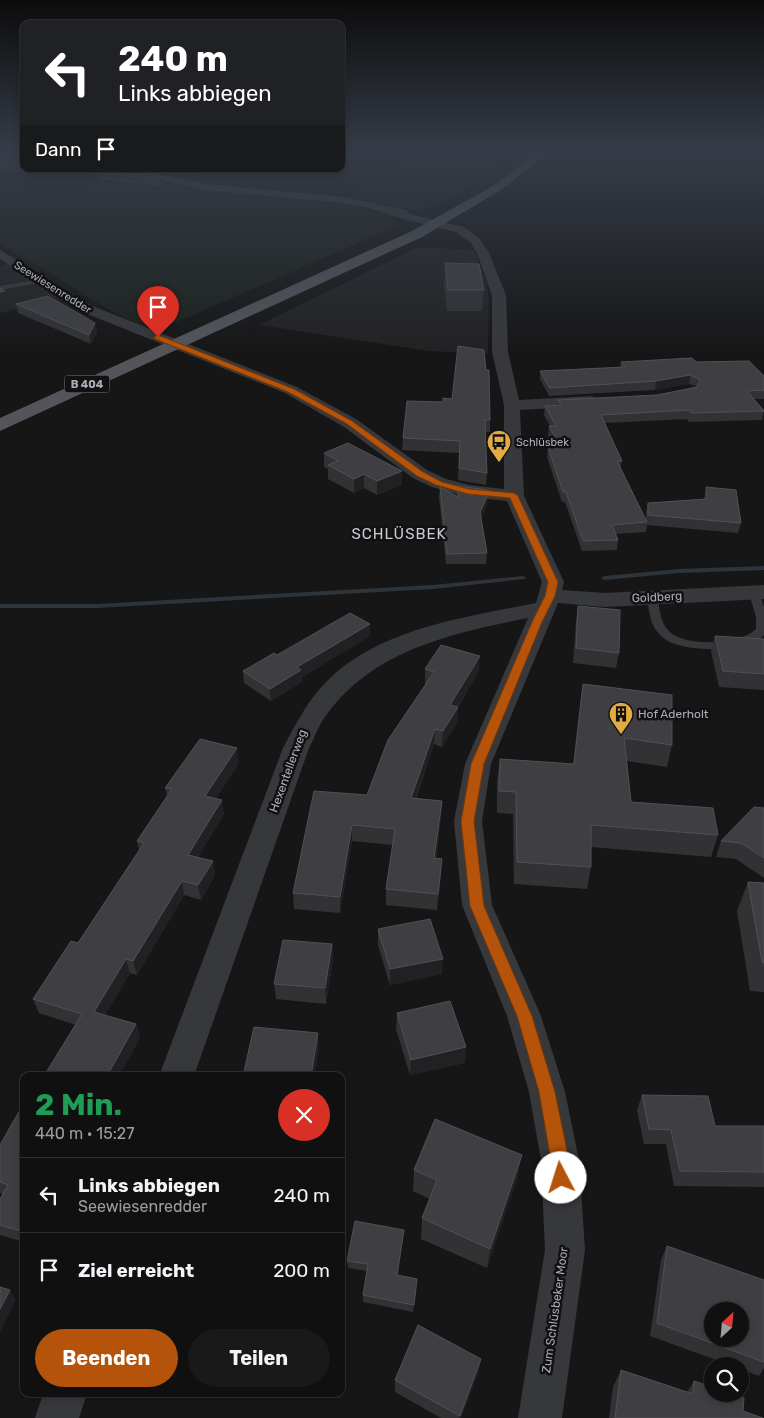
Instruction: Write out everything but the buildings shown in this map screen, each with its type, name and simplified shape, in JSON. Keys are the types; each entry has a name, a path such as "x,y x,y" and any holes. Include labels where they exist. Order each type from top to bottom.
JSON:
{"main road":[{"name":"B 404","path":"0,425 174,344 397,244 444,219"}],"street":[{"path":"418,219 437,223"},
{"path":"432,219 437,223"},
{"name":"Zum Schlüsbeker Moor","path":"437,223 463,231 475,241 483,252 499,295 500,352 512,405 514,496 553,582 547,602 478,764 468,821 477,906 524,1016 547,1092 560,1160 565,1250 540,1418"},
{"name":"Seewiesenredder","path":"0,254 85,308 291,390 350,422 420,474 439,484 468,491 514,496"},
{"path":"512,405 607,400"},
{"name":"Goldberg","path":"547,602 759,593"},
{"name":"Hexentellerweg","path":"178,1072 301,734 318,706 336,685 355,669 406,641 439,630 547,602"},
{"path":"57,1418 65,1397"}],"lane":[{"path":"0,288 42,281"},
{"path":"652,598 658,626 668,637 697,644 736,644 751,640 762,630 763,620 759,593"}],"shaded area":[{"path":"0,219 392,219 395,224 392,228 159,330 145,326 106,308 0,243"},
{"path":"418,247 474,250 487,283 489,302 488,354 428,351 259,325"},
{"path":"9,263 60,297 0,313 0,266"}],"waterway":[{"path":"604,578 680,571 764,568"},
{"path":"0,606 97,606 433,587 523,578"}],"place":[{"name":"Schlüsbek","path":"499,463"},
{"name":"Hof Aderholt","path":"621,735"}],"district":[{"name":"SCHLÜSBEK","path":"399,534"}],"route":[{"path":"158,337 291,390 350,422 420,474 439,484 468,491 514,496 553,582 550,596 537,622 478,764 468,821 477,906 524,1016 547,1092 560,1160 561,1178"}]}
